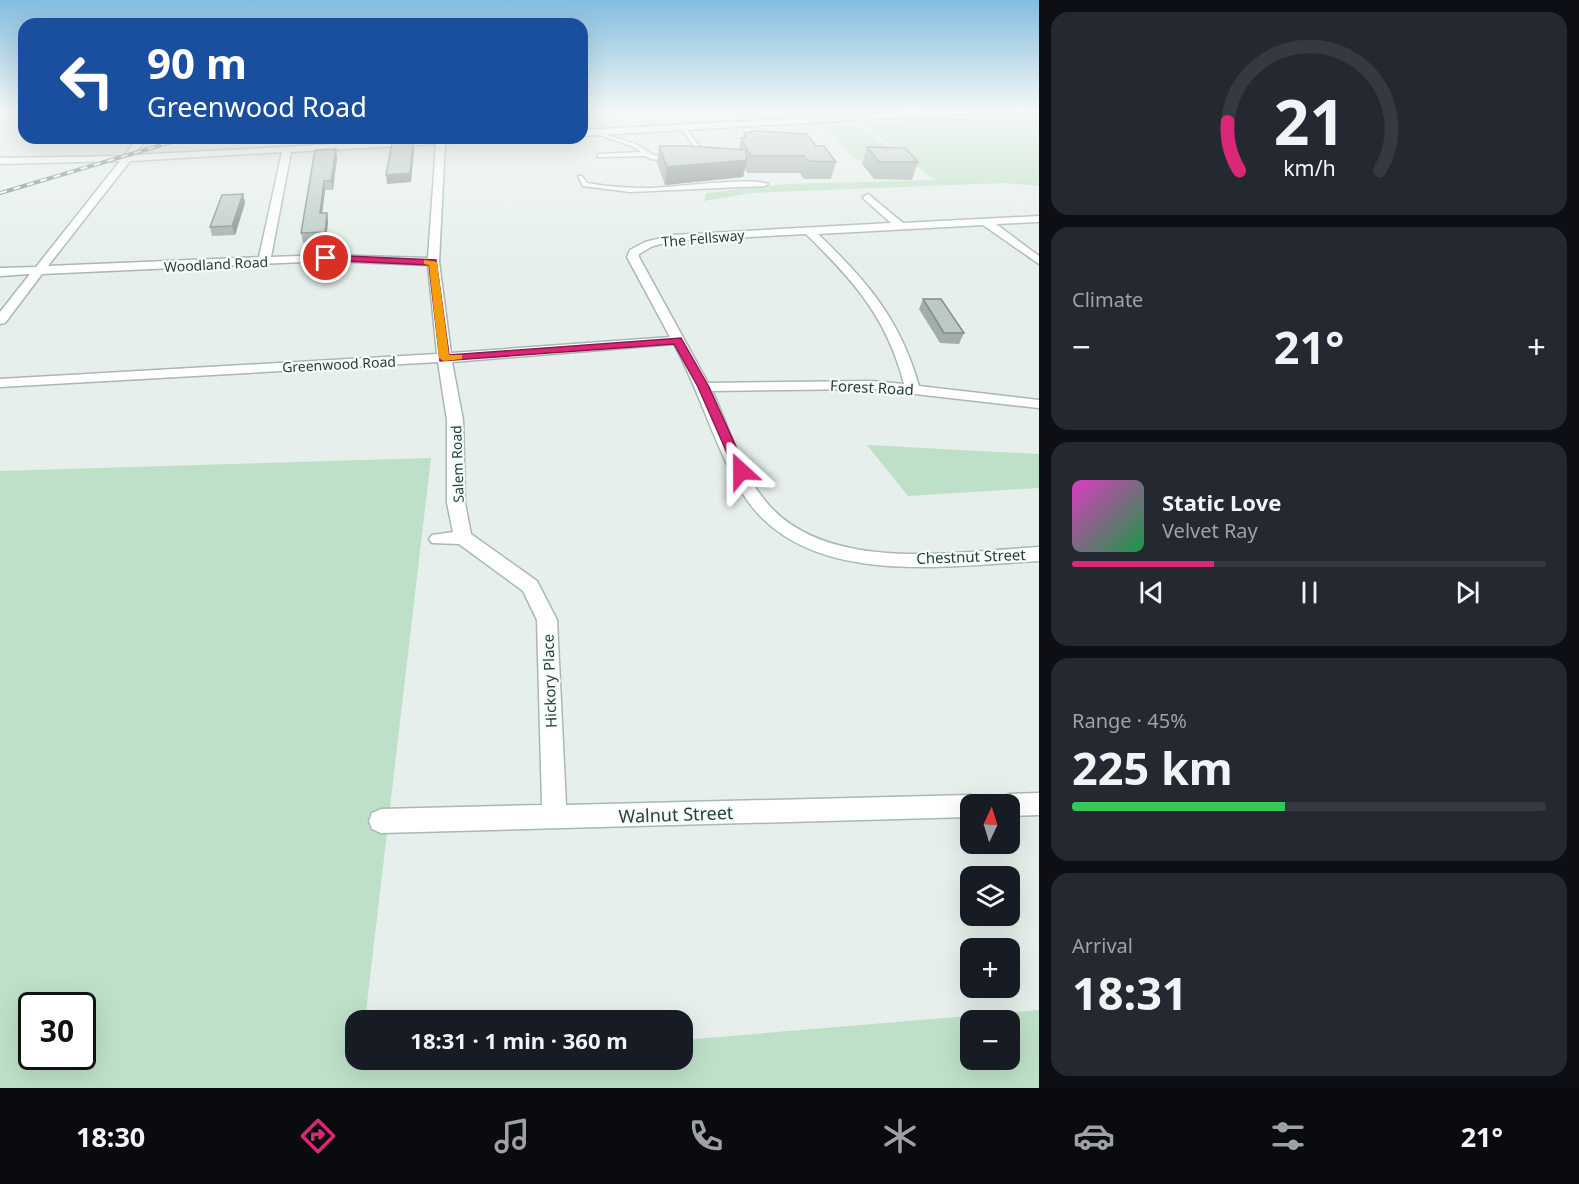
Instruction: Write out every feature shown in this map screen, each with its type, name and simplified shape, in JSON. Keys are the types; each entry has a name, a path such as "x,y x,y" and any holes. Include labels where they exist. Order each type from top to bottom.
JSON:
{"street":[{"path":"0,320 125,161"},
{"path":"264,261 285,161"},
{"name":"Salem Road","path":"440,161 433,262 444,358 455,420 456,503 464,537"},
{"path":"867,197 898,225"},
{"name":"The Fellsway","path":"904,559 876,559 826,549 792,533 774,521 750,492 704,387 649,290 633,257 634,252 649,243 674,238 1039,219"},
{"path":"984,221 1039,261"},
{"path":"808,230 857,280 885,316 898,343 912,388"},
{"name":"Woodland Road","path":"0,272 352,258 433,262"},
{"name":"Greenwood Road","path":"0,383 444,358 677,340"},
{"name":"Forest Road","path":"704,387 822,384 912,388 1039,404"},
{"path":"438,539 464,537"},
{"name":"Hickory Place","path":"464,537 477,550 510,570 530,586 547,620 554,818"},
{"name":"Chestnut Street","path":"904,559 1039,554"},
{"path":"1020,805 1039,804"},
{"name":"Walnut Street","path":"381,821 960,806"}],"lane":[{"path":"580,177 585,185 617,189 669,189 731,183 765,184"}],"green space":[{"path":"910,161 1039,161 1039,186 1004,183 752,193 704,201 706,193 785,184 937,180"},
{"path":"867,445 1039,454 1039,488 908,496"},
{"path":"431,458 366,1010 345,1010 345,1070 693,1070 693,1039 960,1017 960,1070 1020,1070 1020,1012 1039,1010 1039,1088 0,1088 0,471"}],"building":[{"path":"313,161 334,161 331,181 324,181 320,213 327,213 325,232 301,233"},
{"path":"389,161 411,161 410,173 386,175"},
{"path":"665,161 738,161 667,167"},
{"path":"878,161 918,162 879,162"},
{"path":"243,194 232,226 210,227 222,195"},
{"path":"923,299 941,299 964,333 944,333"}],"railway":[{"path":"0,193 108,161"}],"slow traffic":[{"path":"427,262 433,262 444,358 458,357"}],"route":[{"path":"326,258 433,262 444,358 677,340 704,387 741,471"}]}
